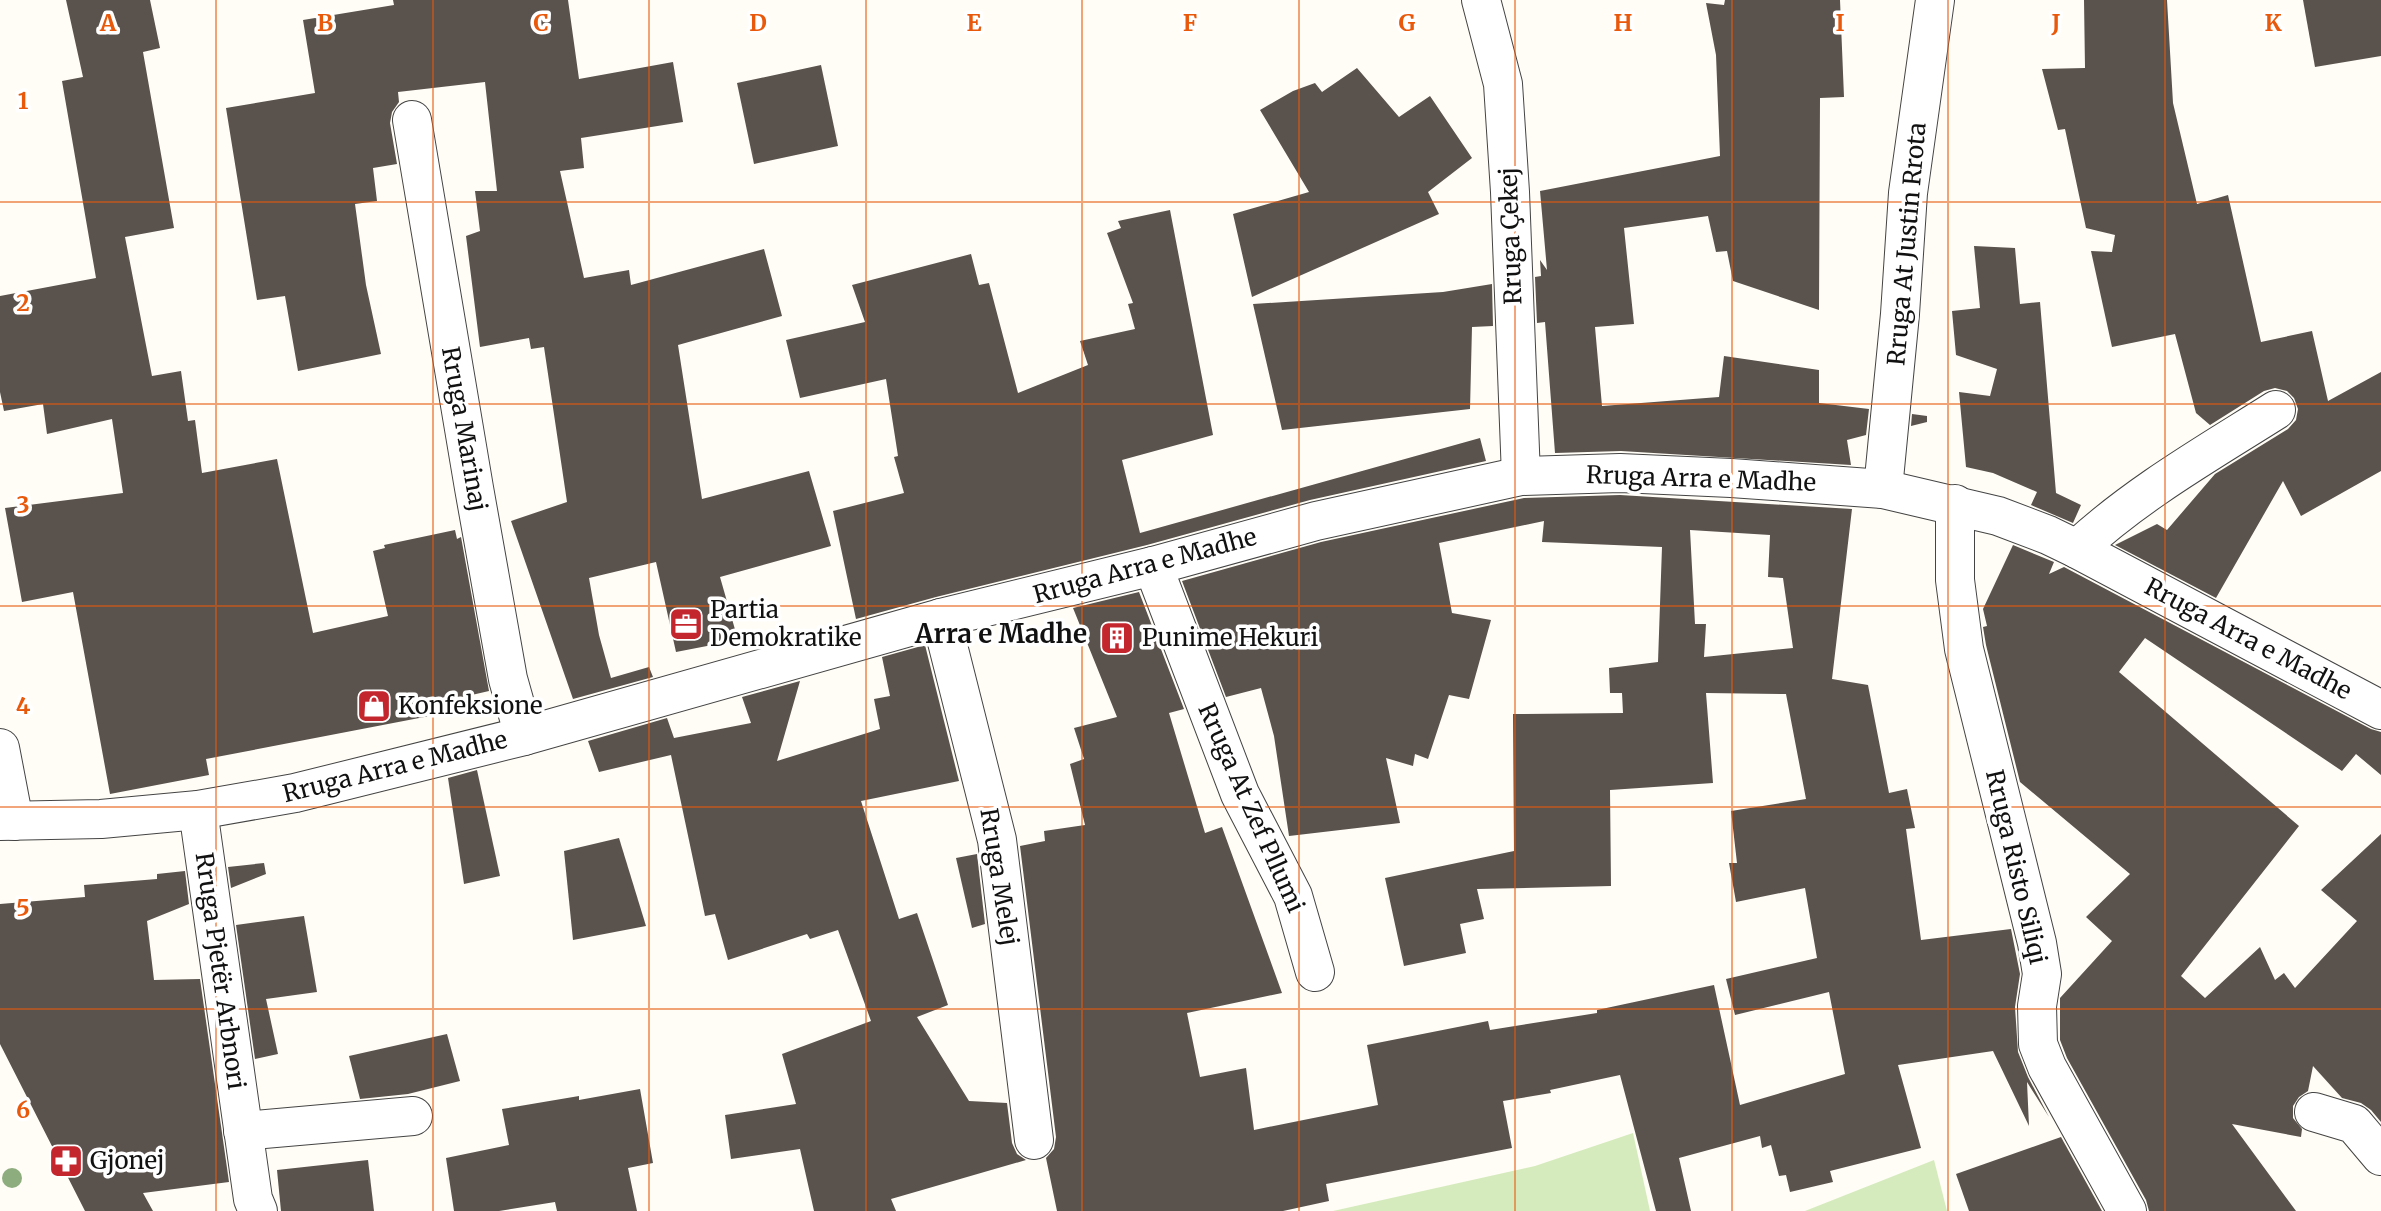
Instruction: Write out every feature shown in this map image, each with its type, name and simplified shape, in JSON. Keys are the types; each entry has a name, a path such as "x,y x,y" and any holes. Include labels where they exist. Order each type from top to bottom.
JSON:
{"street":[{"name":"Rruga Çekej","path":"1481,0 1503,84 1521,476"},
{"name":"Rruga At Justin Rrota","path":"1884,489 1908,192 1935,0"},
{"name":"Rruga Marinaj","path":"412,120 508,679 524,736"},
{"path":"2077,549 2102,525 2276,410"},
{"name":"Rruga Arra e Madhe","path":"0,748 7,772 7,821 101,820 198,810 295,793 524,736 941,618 1153,566 1316,521 1521,476 1620,473 1884,489 1998,516 2077,549 2381,710"},
{"name":"Rruga Risto Siliqi","path":"1955,504 1955,580 1964,649 2042,974 2037,1006 2038,1044 2047,1067 2127,1211"},
{"name":"Rruga At Zef Pllumi","path":"1153,566 1240,794 1293,896 1315,972"},
{"name":"Rruga Melej","path":"941,618 997,840 1034,1140"},
{"name":"Rruga Pjetër Arbnori","path":"198,810 243,1131 247,1207"},
{"path":"2314,1112 2354,1124 2381,1156"},
{"path":"243,1131 413,1116"}],"green space":[{"path":"1633,1133 1650,1211 1333,1211 1535,1166"},
{"path":"1934,1160 1947,1211 1805,1211"}],"building":[{"path":"66,0 150,0 160,48 143,52 174,228 125,237 152,376 181,371 188,421 195,420 202,473 277,459 313,633 388,616 373,551 385,548 384,545 455,530 457,539 461,537 489,691 463,697 466,709 206,759 209,775 110,794 73,592 22,602 5,508 123,493 112,419 47,434 43,404 4,411 0,392 0,296 96,278 62,81 83,77"},
{"path":"393,0 568,0 579,79 673,62 683,122 581,138 584,168 560,171 584,278 629,270 631,285 764,249 782,316 678,345 702,499 809,471 831,546 720,577 738,640 676,652 656,562 589,578 599,635 611,678 649,667 653,677 573,699 511,521 567,502 544,347 531,349 529,338 480,347 466,236 480,231 475,191 497,191 485,82 398,92 399,102 392,112 390,123 397,164 373,168 377,201 355,204 366,285 381,354 298,371 285,296 257,300 226,108 315,93 303,20 394,5"},
{"path":"1725,0 1840,0 1844,97 1820,98 1819,310 1733,281 1727,251 1716,252 1708,216 1624,228 1634,324 1595,327 1602,406 1719,397 1724,356 1819,370 1819,403 1869,409 1866,435 1847,440 1851,465 1621,451 1555,453 1545,322 1537,323 1535,277 1541,276 1540,260 1547,270 1540,191 1720,156 1716,55 1706,3 1724,5"},
{"path":"2084,0 2167,0 2173,103 2197,204 2228,195 2261,342 2312,331 2328,401 2381,372 2381,471 2301,516 2283,481 2216,598 2115,545 2157,524 2167,530 2215,474 2288,429 2296,420 2298,409 2294,398 2287,391 2275,388 2264,391 2210,425 2196,413 2175,334 2112,347 2091,251 2112,252 2115,235 2086,228 2065,129 2058,130 2042,69 2085,68"},
{"path":"2303,0 2381,0 2381,56 2315,67"},
{"path":"821,65 838,146 754,164 737,83"},
{"path":"1357,68 1399,117 1430,96 1472,158 1428,192 1439,214 1252,297 1233,214 1309,192 1260,110 1293,91 1315,83 1322,92"},
{"path":"1170,210 1213,435 1122,460 1140,533 1480,438 1486,461 1310,500 1147,545 856,619 833,511 904,493 894,457 898,456 886,379 800,398 786,340 865,322 852,285 971,254 979,285 989,283 1018,393 1088,365 1080,341 1135,329 1128,304 1133,303 1107,233 1121,228 1118,221"},
{"path":"1974,246 2015,248 2020,304 2040,302 2056,493 2081,505 2073,523 2031,505 2037,492 1993,473 1966,467 1959,392 1990,396 1997,369 1956,355 1952,311 1980,308"},
{"path":"1492,284 1493,326 1472,327 1470,409 1282,430 1253,304 1443,292"},
{"path":"1912,414 1927,416 1927,422 1911,426"},
{"path":"1620,495 1852,509 1832,679 1868,685 1889,793 1907,789 1915,828 1906,829 1921,940 2011,929 2020,974 2015,1007 2018,1052 2049,1117 2027,1082 2029,1126 1993,1051 1898,1065 1921,1148 1830,1171 1833,1182 1790,1192 1786,1175 1779,1176 1771,1145 1762,1148 1760,1136 1679,1158 1691,1211 1656,1211 1620,1075 1550,1090 1551,1093 1503,1101 1512,1148 1326,1184 1329,1201 1283,1211 1057,1211 1046,1158 1054,1149 1056,1137 1020,846 1045,841 1044,831 1085,825 1070,764 1084,759 1074,728 1117,717 1073,608 1139,592 1184,709 1169,713 1205,833 1222,827 1282,993 1187,1013 1200,1077 1246,1068 1254,1130 1378,1105 1367,1045 1488,1021 1490,1030 1597,1013 1597,1010 1714,985 1740,1105 1845,1074 1829,992 1735,1015 1726,979 1817,958 1805,888 1736,902 1729,863 1737,863 1731,811 1806,799 1786,694 1706,693 1713,783 1610,790 1611,886 1477,889 1484,919 1460,924 1466,953 1404,966 1385,878 1514,851 1513,714 1623,713 1622,693 1610,693 1609,668 1658,662 1662,547 1542,542 1544,521 1439,543 1452,613 1491,620 1469,699 1449,695 1428,759 1415,754 1413,766 1386,758 1400,823 1289,836 1274,736 1261,688 1226,697 1182,581 1321,542 1524,498","holes":["1690,530 1770,535 1768,577 1783,578 1793,648 1704,657 1706,624 1695,624"]},
{"path":"2013,545 2054,562 2049,574 2064,567 2381,732 2381,775 2356,754 2342,771 2145,638 2119,672 2299,826 2181,976 2205,998 2260,947 2275,980 2284,973 2295,988 2357,921 2321,890 2381,834 2381,1122 2361,1103 2342,1098 2313,1066 2308,1091 2299,1097 2293,1106 2293,1118 2302,1129 2301,1137 2232,1124 2296,1211 2149,1211 2146,1200 2067,1058 2060,1040 2060,998 2112,941 2086,917 2130,874 2020,782 1983,627 1987,626 1983,609"},
{"path":"925,645 959,781 861,801 899,919 917,913 948,1005 917,1017 969,1101 1007,1103 1012,1143 1017,1154 1026,1160 891,1199 896,1211 814,1211 800,1149 731,1159 725,1115 796,1104 782,1054 871,1021 838,930 810,939 807,934 728,960 715,914 705,916 671,755 599,772 588,741 667,718 674,738 751,723 742,697 800,681 777,761 880,729 874,699 890,696 882,657"},
{"path":"477,770 500,876 464,884 448,778"},
{"path":"619,838 646,926 573,940 564,851"},
{"path":"977,854 985,924 972,928 956,858"},
{"path":"264,863 266,874 231,888 228,867"},
{"path":"185,871 189,904 147,921 154,980 200,979 229,1182 143,1193 153,1211 85,1211 0,1044 0,904 85,897 84,885 157,879 157,874"},
{"path":"304,916 317,992 266,999 278,1054 255,1059 236,925"},
{"path":"447,1034 460,1081 408,1094 360,1099 349,1056"},
{"path":"640,1089 653,1163 628,1168 637,1211 557,1211 555,1202 499,1211 454,1211 446,1158 509,1145 502,1109 579,1096 579,1100"},
{"path":"2061,1137 2102,1211 1969,1211 1956,1174"},
{"path":"368,1160 374,1211 281,1211 277,1170"}],"place":[{"name":"Partia Demokratike","path":"686,624"},
{"name":"Punime Hekuri","path":"1117,638"},
{"name":"Konfeksione","path":"374,706"},
{"name":"Gjonej","path":"66,1161"}],"district":[{"name":"Arra e Madhe","path":"1001,634"}]}
